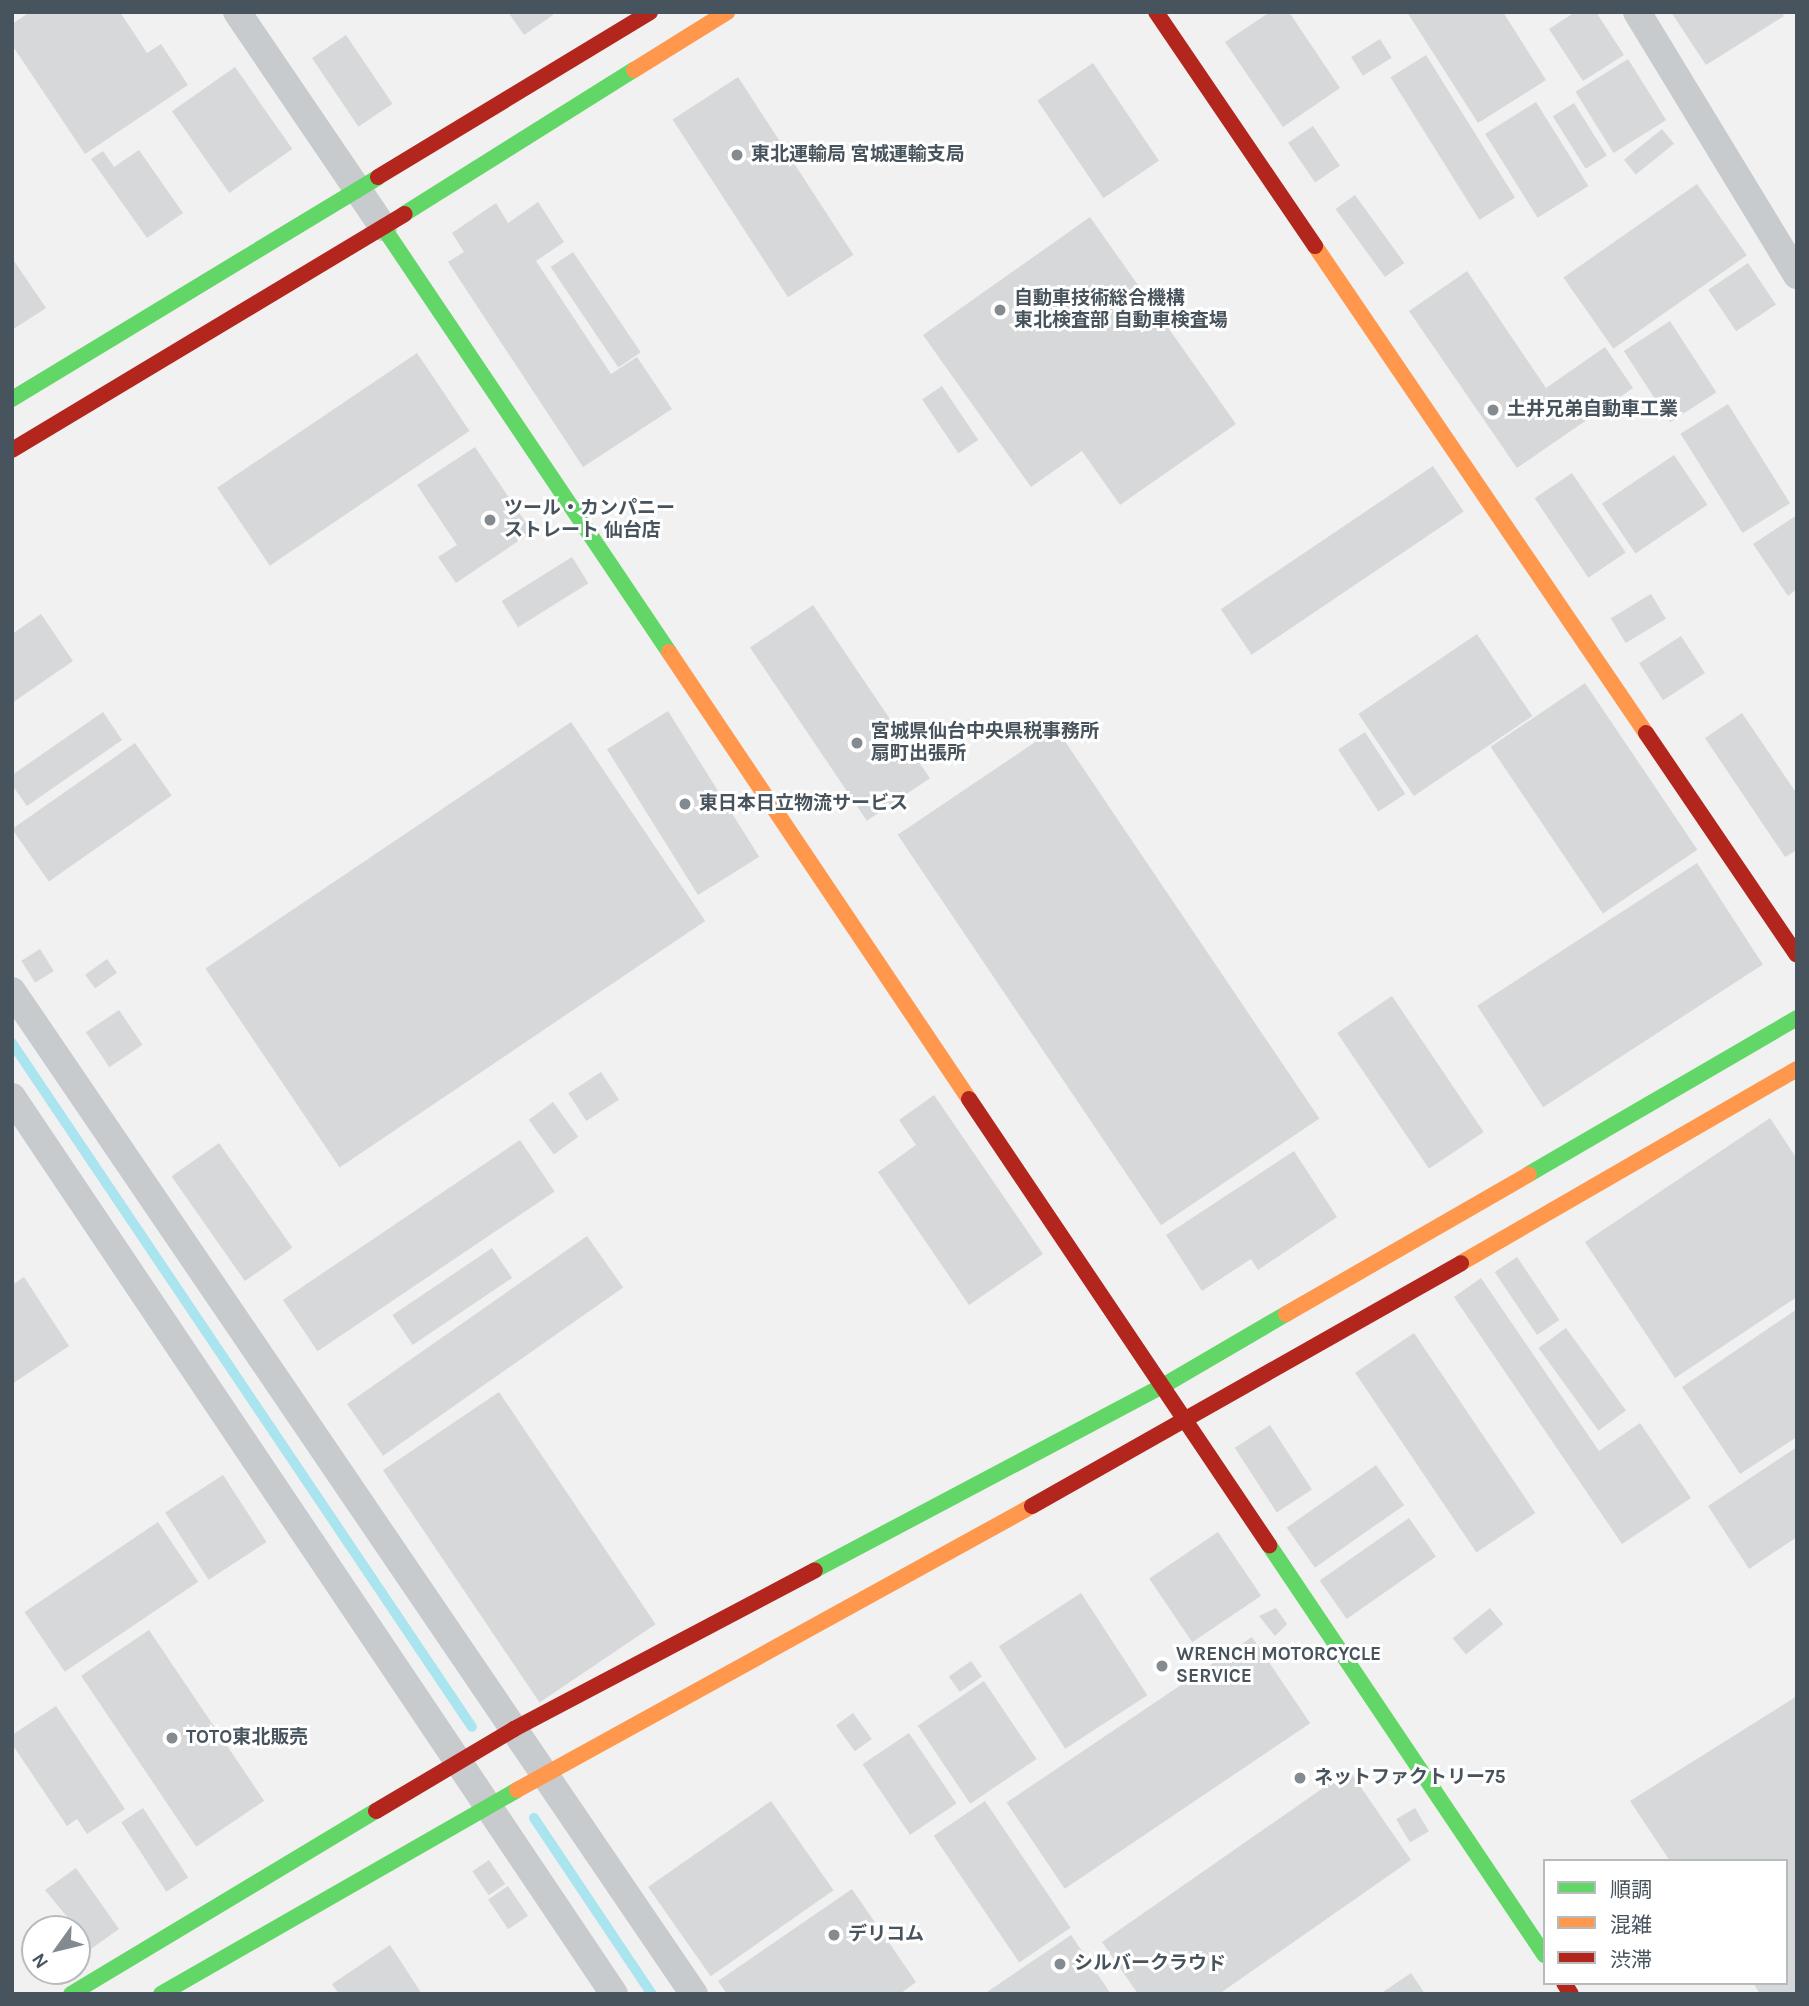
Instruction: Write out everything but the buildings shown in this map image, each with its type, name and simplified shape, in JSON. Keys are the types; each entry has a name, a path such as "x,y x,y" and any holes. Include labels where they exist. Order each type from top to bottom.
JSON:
{"street":[{"path":"237,12 1543,1952"},
{"path":"12,399 650,12"},
{"path":"12,450 383,227 727,12"},
{"path":"1156,12 1797,955"},
{"path":"1637,12 1797,275"},
{"path":"12,991 514,1729 547,1773 694,1994"},
{"path":"71,1994 514,1729 1161,1387 1797,1018"},
{"path":"161,1994 488,1805 1185,1422 1797,1069"},
{"path":"12,1097 614,1994"}],"waterway":[{"path":"12,1043 472,1727"},
{"path":"534,1818 652,1994"}],"traffic: fast":[{"path":"404,214 634,70"},
{"path":"12,399 378,177"},
{"path":"383,227 669,652"},
{"path":"1529,1174 1797,1018"},
{"path":"815,1570 1161,1387 1286,1314"},
{"path":"1269,1545 1543,1952"},
{"path":"161,1994 517,1790"},
{"path":"71,1994 376,1811"}],"traffic: slow":[{"path":"634,70 727,12"},
{"path":"1315,246 1646,733"},
{"path":"669,652 969,1099"},
{"path":"1461,1263 1797,1069"},
{"path":"1286,1314 1529,1174"},
{"path":"517,1790 1032,1506"}],"traffic: jam":[{"path":"378,177 650,12"},
{"path":"1156,12 1315,246"},
{"path":"12,450 404,214"},
{"path":"1646,733 1797,955"},
{"path":"969,1099 1269,1545"},
{"path":"1032,1506 1461,1263"},
{"path":"376,1811 514,1729 815,1570"},
{"path":"1565,1985 1571,1994"}],"place":[{"name":"東北運輸局 宮城運輸支局","path":"737,155"},
{"name":"自動車技術総合機構 東北検査部 自動車検査場","path":"1000,310"},
{"name":"土井兄弟自動車工業","path":"1493,410"},
{"name":"ツール・カンパニー ストレート 仙台店","path":"490,520"},
{"name":"宮城県仙台中央県税事務所 扇町出張所","path":"857,743"},
{"name":"東日本日立物流サービス","path":"685,804"},
{"name":"WRENCH MOTORCYCLE SERVICE","path":"1162,1666"},
{"name":"TOTO東北販売","path":"172,1738"},
{"name":"ネットファクトリー75","path":"1300,1778"},
{"name":"デリコム","path":"834,1935"},
{"name":"シルバークラウド","path":"1060,1964"}]}
